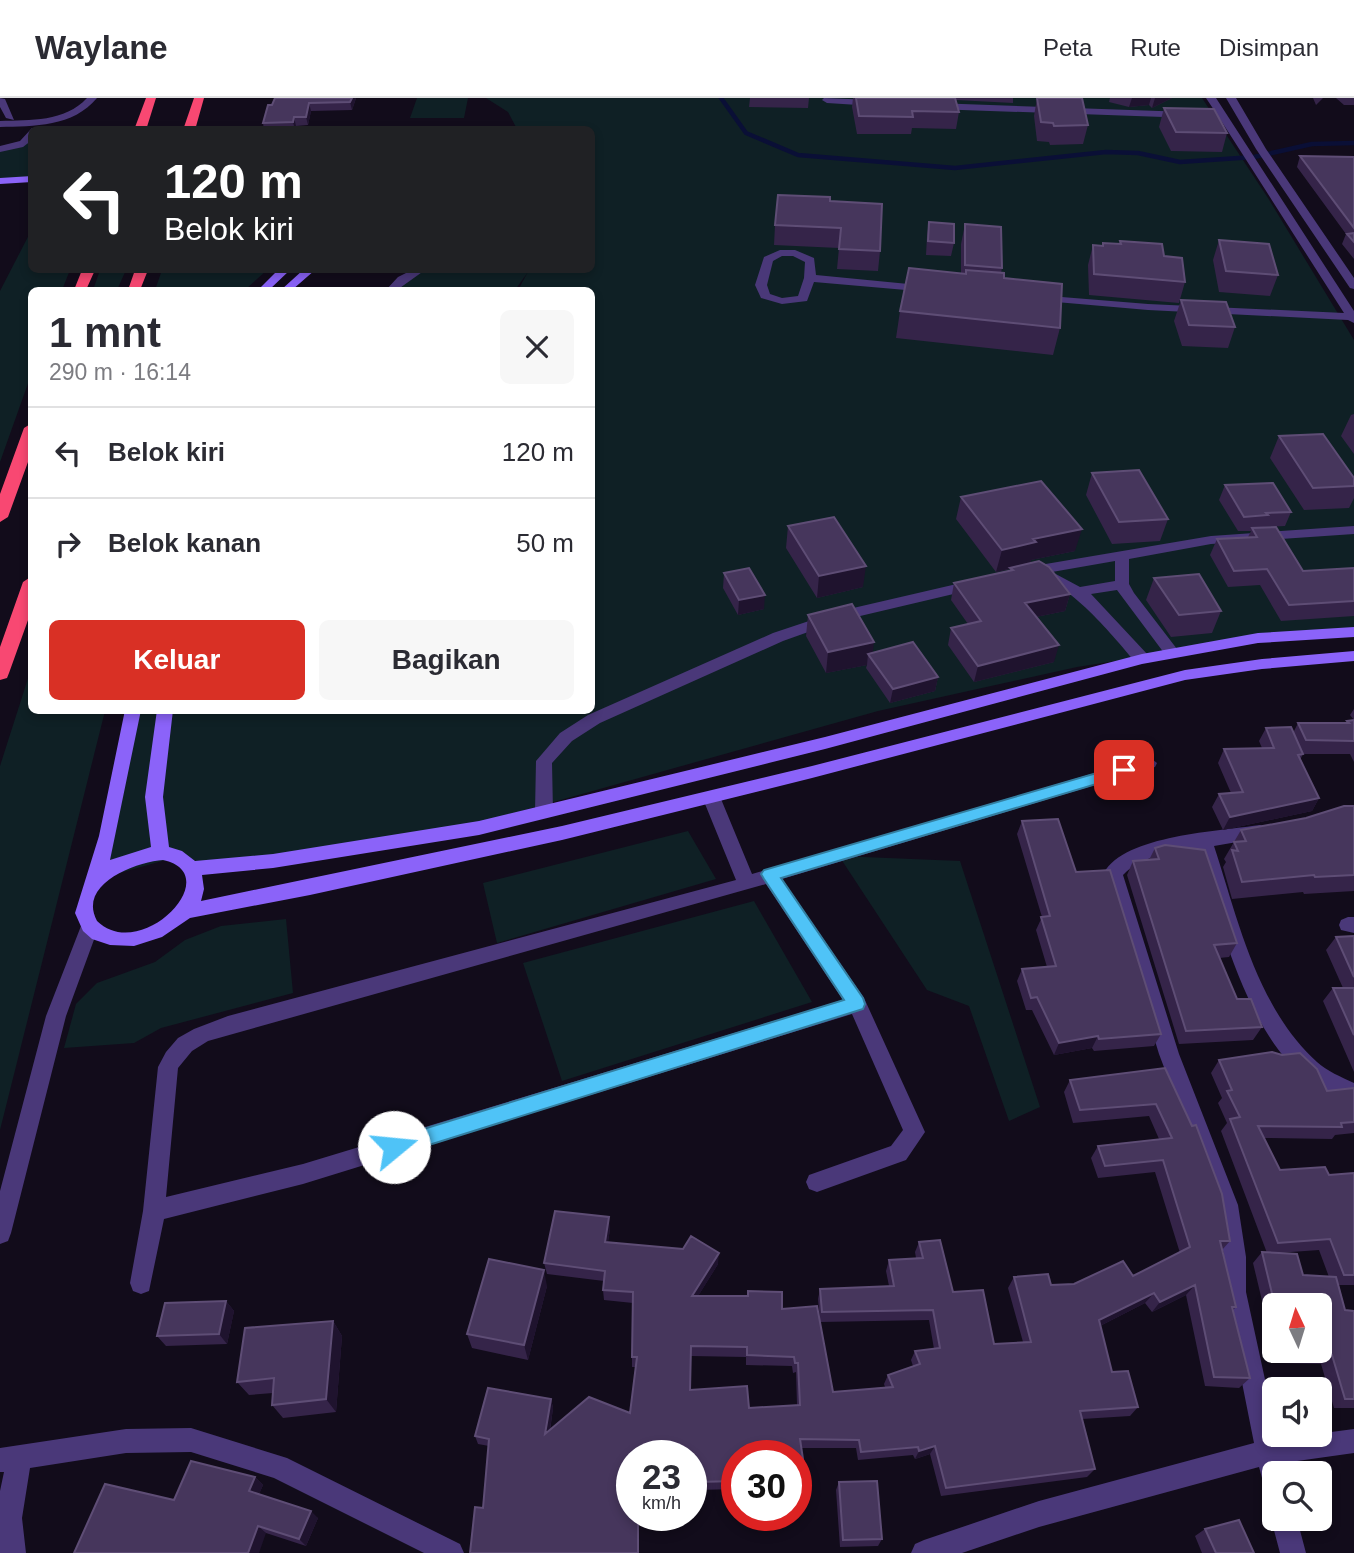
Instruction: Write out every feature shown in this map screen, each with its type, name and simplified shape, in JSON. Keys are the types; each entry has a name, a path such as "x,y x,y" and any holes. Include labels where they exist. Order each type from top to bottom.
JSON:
{"highway":[{"path":"138,98 141,126"},
{"path":"142,126 151,98"},
{"path":"190,126 201,98"},
{"path":"0,517 28,439"},
{"path":"0,673 28,593"}],"street":[{"path":"0,99 5,118 32,125 76,98"},
{"path":"0,124 32,125 69,115 92,98"},
{"path":"1210,98 1353,318"},
{"path":"1231,98 1270,163 1354,286"},
{"path":"827,100 882,103"},
{"path":"924,105 1221,116"},
{"path":"0,149 23,144 28,140"},
{"path":"0,181 28,179"},
{"path":"780,253 795,253 809,258 810,278 807,293 800,300 777,301 765,296 762,291 766,262 780,253"},
{"path":"266,287 282,273"},
{"path":"289,287 306,273"},
{"path":"394,287 413,273"},
{"path":"810,278 940,290"},
{"path":"1019,297 1353,318"},
{"path":"1012,576 1211,540 1354,530"},
{"path":"1122,556 1122,584 1127,595 1172,653"},
{"path":"1037,570 1079,592 1091,602 1142,659"},
{"path":"544,812 544,761 566,737 594,719 778,637 836,617 986,582"},
{"path":"1079,592 1122,584"},
{"path":"190,869 273,861 479,828 825,743 1142,659 1258,638 1354,632"},
{"path":"184,912 424,864 712,799 1185,676 1262,664 1354,656"},
{"path":"95,880 125,859 161,853 183,862 190,869 195,878 195,889 184,912 163,929 135,938 109,937 90,926 83,909 95,880 116,803 132,714"},
{"path":"161,853 154,797 165,714"},
{"path":"141,1283 153,1211 168,1067 174,1054 194,1038 228,1024 747,884 770,874 1149,763"},
{"path":"712,799 747,884"},
{"path":"1269,1461 1235,1292 1235,1257 1227,1205 1169,1054 1113,873 1124,862 1156,848 1204,843 1282,828"},
{"path":"1204,843 1254,984 1277,1031 1311,1070 1354,1093"},
{"path":"770,874 856,1004 914,1132 898,1153 817,1182"},
{"path":"0,1233 56,1016 90,926"},
{"path":"153,1211 303,1174 856,1004"},
{"path":"13,1553 8,1534 9,1460 126,1441 191,1440 278,1467 451,1553"},
{"path":"924,1553 1040,1514 1267,1452 1310,1449 1354,1441"},
{"path":"1287,1531 1293,1553"}],"shaded area":[{"path":"417,98 468,98 464,118 410,118"},
{"path":"486,98 1202,98 1268,198 1354,340 1354,635 1230,643 1077,667 878,711 389,848 189,866 176,857 95,880 135,714 595,714 595,287 520,287 527,273 595,273 595,126 515,126 508,112"},
{"path":"28,134 28,179 0,181 0,149 15,147"},
{"path":"28,237 28,273 69,273 63,287 28,287 28,383 0,462 0,291"},
{"path":"99,273 125,273 118,287 94,287"},
{"path":"161,273 264,273 248,287 156,287"},
{"path":"414,273 527,273 517,287 400,287"},
{"path":"28,678 28,714 104,714 0,1130 0,766"},
{"path":"688,831 716,879 497,943 483,883"},
{"path":"839,856 960,861 1040,1107 1009,1121 969,1006 927,990"},
{"path":"754,901 812,1002 562,1081 523,963"},
{"path":"286,919 293,993 161,1028 134,1043 64,1048 76,1004 97,983 155,962 185,940 221,926"}],"building":[{"path":"275,98 352,98 350,102 309,103 306,117 294,117 293,122 263,123 268,105 272,105"},
{"path":"856,98 955,98 959,112 912,111 913,117 859,116"},
{"path":"1037,98 1082,98 1088,125 1054,126 1053,123 1041,122"},
{"path":"1164,108 1214,109 1227,133 1176,132"},
{"path":"1300,156 1354,157 1354,228"},
{"path":"778,195 830,197 830,201 882,204 880,251 839,249 841,228 775,225"},
{"path":"929,222 954,224 954,243 928,241"},
{"path":"965,224 1001,227 1002,268 965,265"},
{"path":"1354,233 1354,242 1347,234"},
{"path":"1219,240 1269,244 1278,275 1226,271"},
{"path":"1120,241 1162,244 1164,256 1182,258 1185,282 1094,274 1093,245 1121,244"},
{"path":"909,268 966,274 966,270 1004,273 1004,278 1062,284 1060,328 900,311"},
{"path":"1181,300 1226,302 1235,327 1189,325"},
{"path":"1323,434 1354,478 1354,486 1313,488 1279,436"},
{"path":"1139,470 1168,519 1119,522 1092,473"},
{"path":"1041,481 1082,529 1033,539 1036,542 1002,550 961,497"},
{"path":"1273,483 1291,512 1244,517 1225,485"},
{"path":"834,517 866,566 819,576 788,526"},
{"path":"1276,527 1303,571 1354,568 1354,601 1289,605 1267,569 1234,571 1217,539 1257,537 1252,528"},
{"path":"1039,561 1049,567 1070,594 1025,603 1059,645 978,666 951,628 981,621 954,583 1013,570 1010,568"},
{"path":"749,568 765,595 739,600 724,573"},
{"path":"1199,574 1221,611 1179,615 1154,578"},
{"path":"852,604 874,642 828,652 808,615"},
{"path":"913,642 938,677 893,689 868,654"},
{"path":"1354,720 1354,741 1306,740 1298,723 1349,723 1347,721"},
{"path":"1291,727 1303,754 1298,755 1319,798 1230,817 1219,794 1243,792 1224,749 1274,748 1266,728"},
{"path":"1344,806 1354,806 1354,875 1314,875 1242,882 1232,850 1238,851 1234,842 1246,841 1241,830 1306,818"},
{"path":"1058,819 1076,872 1110,870 1161,1034 1099,1039 1098,1036 1059,1043 1037,997 1031,998 1022,969 1056,966 1041,917 1050,916 1022,821"},
{"path":"1165,845 1205,850 1237,943 1214,945 1237,999 1251,999 1262,1027 1186,1031 1133,861 1159,859 1155,848"},
{"path":"1354,936 1354,977 1336,937"},
{"path":"1333,988 1354,988 1354,1035"},
{"path":"1272,1052 1282,1055 1300,1053 1317,1069 1327,1091 1354,1088 1354,1122 1341,1123 1342,1127 1258,1126 1280,1170 1325,1167 1329,1175 1354,1173 1354,1275 1344,1275 1330,1239 1278,1243 1230,1119 1240,1117 1227,1091 1232,1090 1219,1060"},
{"path":"1165,1068 1192,1126 1196,1125 1222,1194 1230,1241 1220,1241 1236,1307 1232,1307 1250,1378 1214,1377 1195,1285 1160,1302 1154,1293 1099,1320 1112,1372 1128,1371 1138,1407 1080,1411 1095,1469 946,1488 935,1446 919,1451 918,1447 861,1452 859,1440 721,1440 721,1481 707,1482 707,1440 616,1440 616,1531 638,1531 638,1553 470,1553 475,1507 483,1508 489,1439 475,1436 488,1388 551,1399 545,1434 589,1397 630,1413 637,1357 632,1357 633,1292 603,1290 605,1271 544,1263 555,1211 609,1217 605,1242 683,1249 691,1236 719,1253 692,1296 748,1296 748,1291 782,1292 782,1309 817,1306 833,1392 893,1387 888,1375 920,1364 915,1351 940,1348 933,1310 822,1312 820,1289 894,1286 889,1260 923,1258 919,1242 940,1240 953,1292 983,1290 994,1344 1031,1342 1014,1277 1048,1274 1051,1285 1074,1284 1123,1261 1133,1276 1190,1247 1163,1160 1105,1166 1098,1146 1172,1138 1156,1104 1080,1110 1070,1080","holes":["691,1346 747,1347 747,1355 794,1357 795,1363 798,1363 800,1405 749,1408 747,1386 690,1390"]},
{"path":"1262,1252 1297,1254 1303,1275 1336,1277 1345,1310 1354,1311 1354,1399 1345,1399 1332,1355 1332,1293 1272,1293"},
{"path":"489,1259 544,1270 524,1345 467,1334"},
{"path":"226,1301 219,1334 157,1336 165,1303"},
{"path":"333,1321 326,1399 272,1405 274,1378 237,1382 245,1328"},
{"path":"191,1461 255,1477 249,1491 311,1511 299,1539 258,1526 248,1553 74,1553 105,1484 174,1500"},
{"path":"877,1481 882,1539 843,1540 839,1482"},
{"path":"1239,1520 1254,1553 1216,1553 1205,1529"}],"waterway":[{"path":"721,98 746,133 798,155 955,168 1106,152 1138,153 1180,162 1254,157 1312,144 1354,143"}],"route":[{"path":"394,1147 856,1004 770,874 1124,770"}]}
